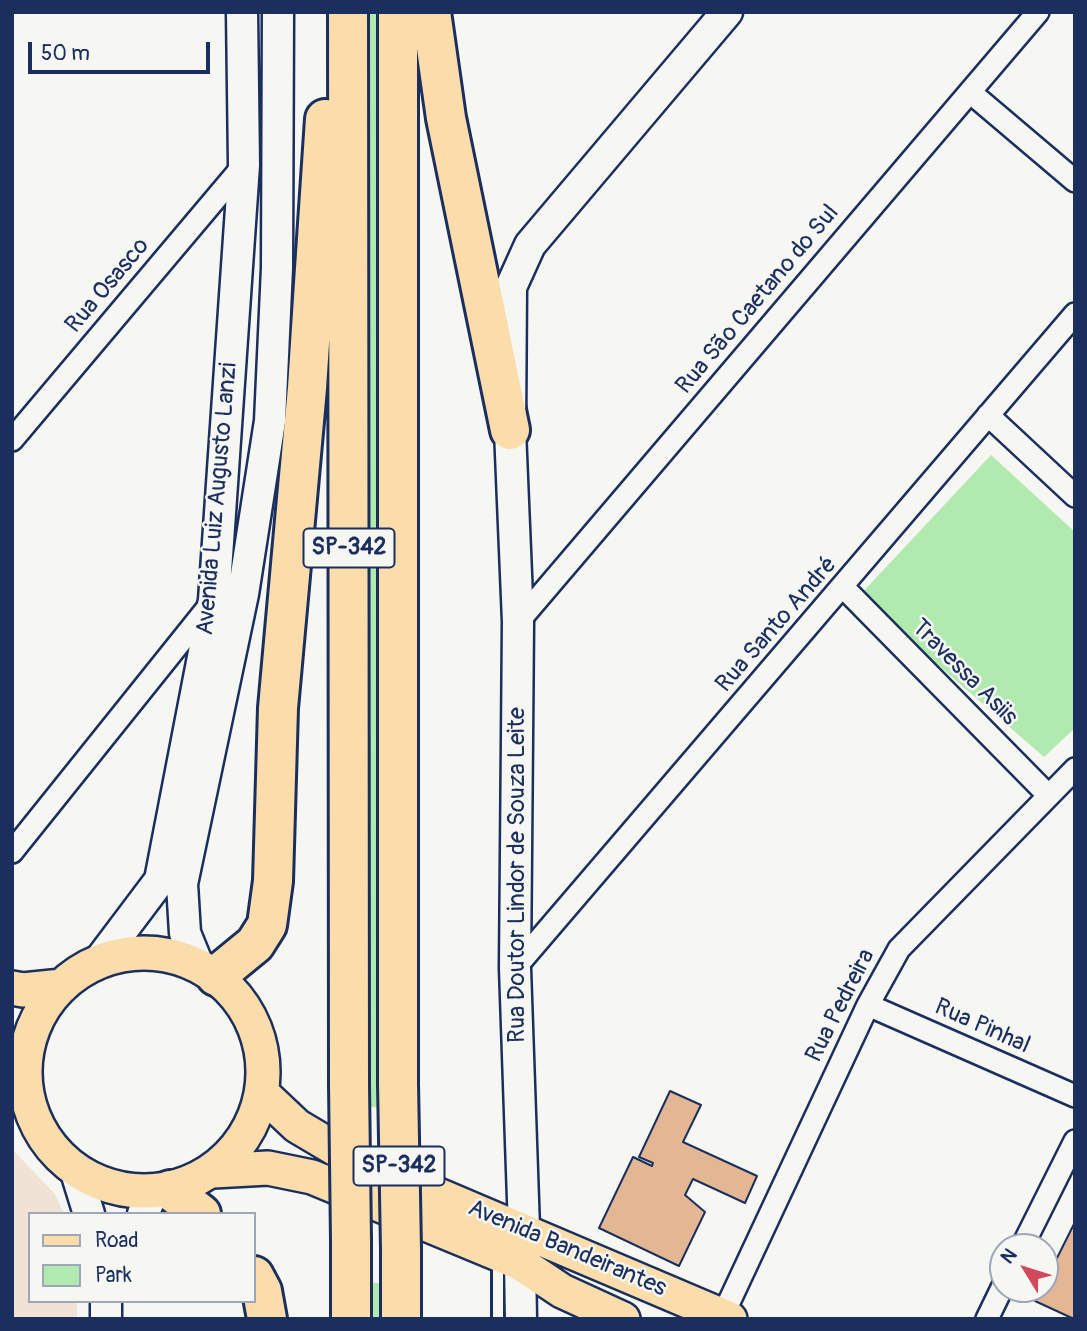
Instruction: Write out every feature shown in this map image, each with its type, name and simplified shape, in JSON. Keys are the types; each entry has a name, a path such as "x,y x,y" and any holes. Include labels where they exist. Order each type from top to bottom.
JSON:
{"highway":[{"path":"207,971 255,944 267,925 273,881 278,708 308,374 330,12"},
{"name":"SP-342","path":"348,12 351,1319"},
{"name":"SP-342","path":"398,12 398,1083 401,1319"},
{"path":"431,12 446,118 510,430"},
{"path":"156,1199 195,1212"},
{"path":"256,1280 262,1291 267,1319"}],"main road":[{"name":"Avenida Bandeirantes","path":"12,1111 43,1137 76,1172 113,1189 156,1199 213,1171 245,1137 262,1093 262,1049 246,1008 207,971 166,954 132,953 99,961 62,986 32,1032 25,1086 43,1137"},
{"name":"Avenida Bandeirantes","path":"12,988 23,990 62,986"},
{"name":"Avenida Bandeirantes","path":"262,1093 297,1126 351,1158 727,1317"},
{"name":"Avenida Bandeirantes","path":"213,1171 268,1168 312,1177 509,1259 562,1291 622,1319"}],"street":[{"name":"Avenida Luiz Augusto Lanzi","path":"99,961 160,880 215,600 244,165 242,12"},
{"name":"Avenida Luiz Augusto Lanzi","path":"207,971 185,933 182,884 243,594 270,421 277,268 278,12"},
{"name":"Rua Doutor Lindor de Souza Leite","path":"521,1319 509,1259 524,1229 515,968 518,622 510,430 511,286 518,265 530,245 727,12"},
{"name":"Rua São Caetano do Sul","path":"518,622 1038,12"},
{"path":"970,92 1075,181"},
{"name":"Rua Osasco","path":"12,440 244,165"},
{"name":"Rua Santo André","path":"515,968 844,588 1075,314"},
{"path":"988,415 1075,496"},
{"name":"Travessa Asiis","path":"844,588 1047,794"},
{"path":"12,852 215,600"},
{"name":"Rua Pedreira","path":"727,1317 867,1005 899,950 1047,794 1075,769"},
{"name":"Rua Pinhal","path":"867,1005 1075,1096"},
{"path":"1029,1233 1075,1141"},
{"path":"76,1172 88,1212"},
{"path":"987,1319 995,1303"}],"lane":[{"path":"498,1319 509,1259"}],"shaded area":[{"path":"12,1149 55,1194 63,1212 28,1212 28,1303 77,1303 77,1319 12,1319"}],"green space":[{"path":"361,12 384,12 386,1108 363,1106"},
{"path":"991,455 1075,532 1075,728 1044,757 859,596"},
{"path":"365,1282 387,1284 387,1319 365,1319"}],"building":[{"path":"670,1091 701,1105 683,1142 757,1176 745,1203 693,1179 685,1195 705,1212 679,1266 599,1228 633,1157 652,1166 653,1163 639,1157"},
{"path":"1075,1222 1075,1319 1039,1303 1059,1303 1059,1254"}]}
